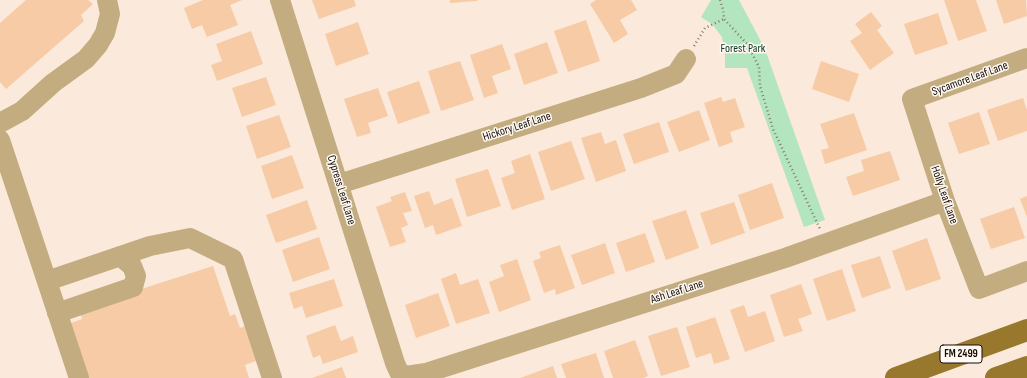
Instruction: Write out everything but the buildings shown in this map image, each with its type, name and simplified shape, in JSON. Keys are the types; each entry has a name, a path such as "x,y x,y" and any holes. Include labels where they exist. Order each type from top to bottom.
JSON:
{"main road":[{"name":"FM 2499","path":"896,378 1027,330"},
{"path":"996,378 1027,367"}],"street":[{"path":"0,123 22,111 52,83 86,59 98,45 105,32 110,14 107,0"},
{"name":"Cypress Leaf Lane","path":"280,0 395,363 400,372 406,376"},
{"name":"Sycamore Leaf Lane","path":"912,100 1027,58"},
{"name":"Hickory Leaf Lane","path":"339,184 641,88 676,74 686,59"},
{"name":"Holly Leaf Lane","path":"912,100 945,201 979,289 1027,271"},
{"path":"0,140 8,188 46,281 79,378"},
{"name":"Ash Leaf Lane","path":"406,376 426,373 785,258 945,201"},
{"path":"46,281 150,246 190,238 233,259 272,378"},
{"path":"57,313 133,287 136,276 132,266 120,256"}],"path":[{"path":"720,0 724,19 747,44 758,67 760,86 773,129 788,164 819,225 823,244"},
{"path":"686,59 705,28 724,19"}],"green space":[{"name":"Forest Park","path":"711,0 739,0 765,49 825,220 804,227 747,68 725,68 725,53 722,37 712,24 701,17"}]}
